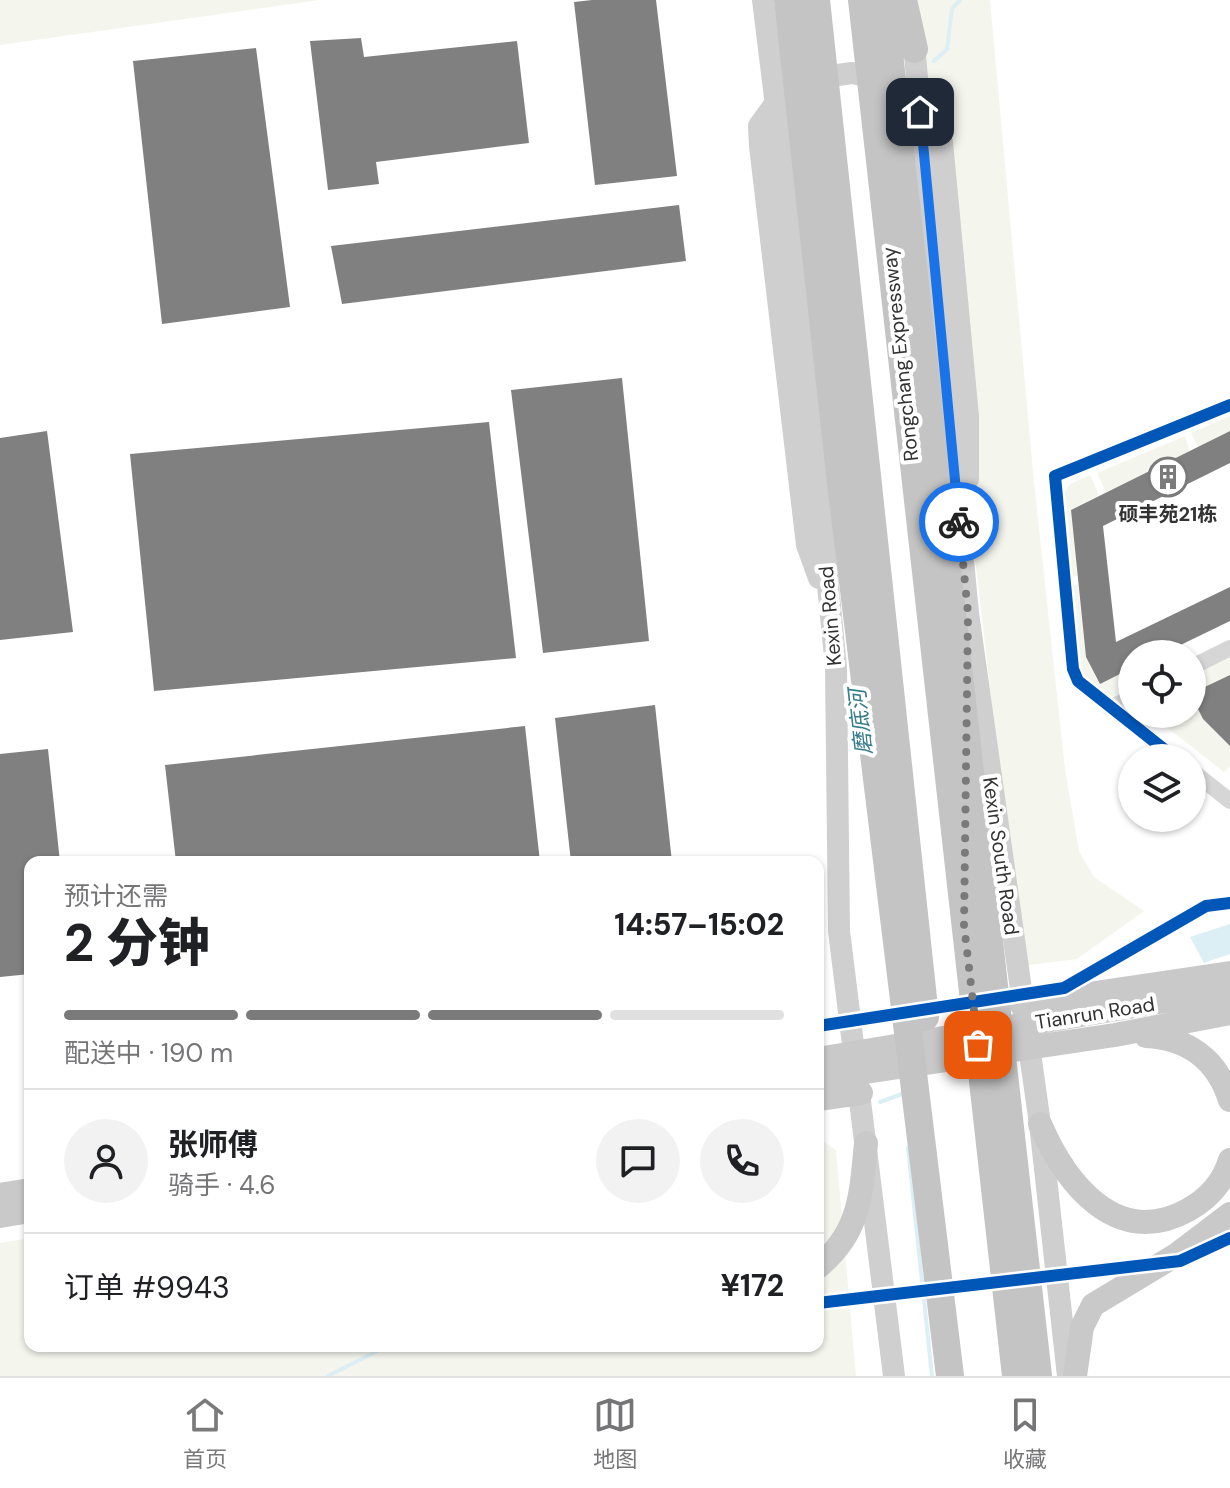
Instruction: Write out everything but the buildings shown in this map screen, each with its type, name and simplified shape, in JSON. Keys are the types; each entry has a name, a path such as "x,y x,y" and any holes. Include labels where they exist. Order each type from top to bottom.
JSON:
{"highway":[{"path":"788,0 844,508 950,1376"},
{"path":"816,0 968,1376"},
{"name":"Rongchang Expressway","path":"862,0 1016,1376"},
{"path":"883,0 1038,1376"},
{"path":"906,0 914,49"},
{"path":"964,925 968,613"}],"main road":[{"name":"Kexin Road","path":"763,0 801,310 836,667 839,931 894,1376"},
{"name":"Kexin South Road","path":"914,49 968,613 1040,1124 1068,1376"},
{"path":"830,607 807,545 759,126 768,110 783,95 811,78 852,73 886,80 913,94 931,109 938,122 968,416 968,613"},
{"path":"1021,1004 1230,973"},
{"name":"Tianrun Road","path":"824,1058 1230,990"},
{"name":"Tianrun Road","path":"824,1078 1115,1035 1230,1013"},
{"path":"1115,1035 1169,1037 1202,1053 1224,1080 1230,1100"},
{"path":"824,1042 854,1037"},
{"path":"824,1098 861,1093"},
{"path":"1040,1124 1054,1155 1082,1193 1110,1213 1137,1221 1162,1220 1208,1198 1226,1174 1230,1160"},
{"path":"824,1260 846,1236 859,1210 866,1143"},
{"path":"0,1195 24,1191"},
{"path":"0,1216 24,1212"},
{"path":"1075,1376 1082,1327 1093,1305 1176,1255 1230,1214"}],"street":[{"path":"1157,744 1085,689 1073,669 1055,476 1230,405"},
{"path":"1206,660 1230,648"},
{"path":"1110,708 1118,704"},
{"path":"1206,782 1230,801"}],"shaded area":[{"path":"0,0 320,0 0,45"},
{"path":"916,0 990,0 1034,482 1065,769 1079,851 1094,877 1144,911 1077,959 1022,966 948,323"},
{"path":"1230,416 1230,431 1198,447 1191,433"},
{"path":"1185,436 1190,451 1106,492 1097,473"},
{"path":"1090,475 1099,495 1071,510 1077,576 1070,577 1063,494 1070,484"},
{"path":"1078,584 1086,657 1099,684 1118,675 1118,696 1115,697 1095,688 1081,670 1071,586"},
{"path":"1230,656 1230,675 1206,686 1206,667"},
{"path":"1206,722 1230,746 1230,766 1224,772 1206,758 1206,744 1188,744 1168,728 1206,728"},
{"path":"1230,924 1230,954 1204,963 1190,937"},
{"path":"824,1142 836,1150 856,1376 0,1376 0,1243 24,1239 24,1352 824,1352"}],"waterway":[{"name":"磨底河","path":"934,61 947,49 952,9 960,0"},
{"path":"880,1102 902,1094"},
{"name":"磨底河","path":"908,1148 932,1376"},
{"path":"328,1376 375,1352"}],"cycle path":[{"path":"1157,744 1078,681 1073,669 1055,476 1230,405"},
{"path":"824,1025 1064,988 1206,906 1230,903"},
{"path":"824,1302 1180,1261 1230,1238"}],"way so far":[{"path":"959,522 968,613 964,925 978,1045"}],"place":[{"name":"硕丰苑21栋","path":"1168,477"}],"route":[{"path":"920,112 959,522"}]}
